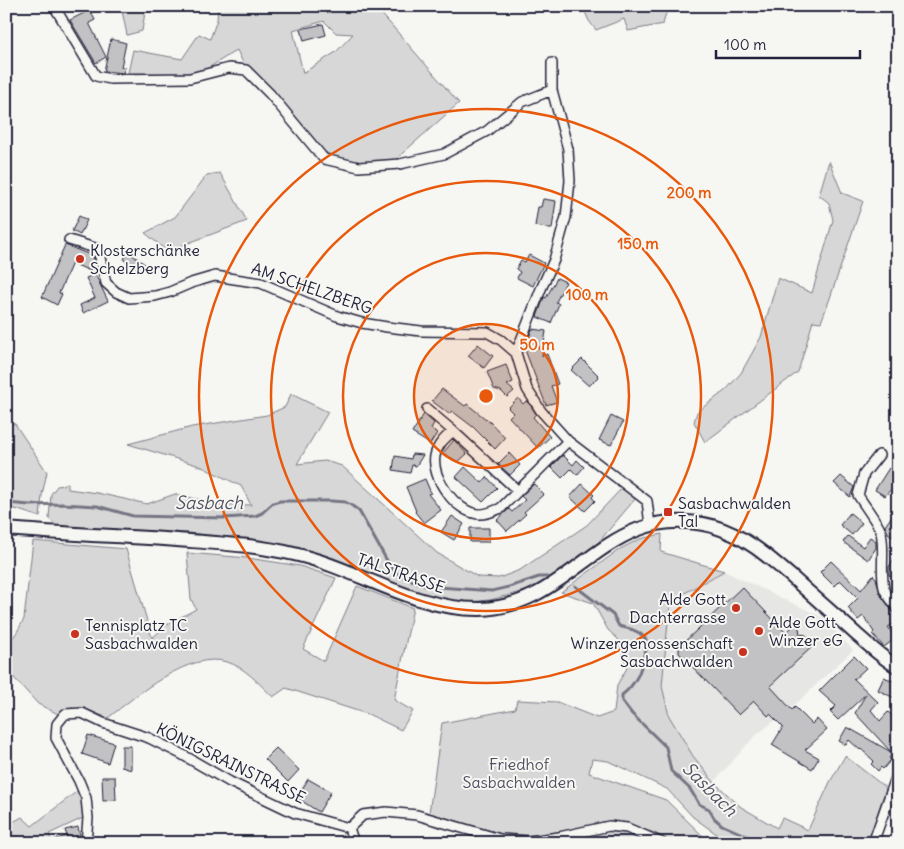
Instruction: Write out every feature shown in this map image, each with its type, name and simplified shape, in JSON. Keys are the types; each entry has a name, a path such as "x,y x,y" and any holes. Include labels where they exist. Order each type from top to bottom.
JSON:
{"main road":[{"name":"TALSTRASSE","path":"6,529 233,544 294,554 327,564 434,604 483,609 517,603 536,594 570,573 617,538 650,525 670,522 699,524 725,531 748,542 782,569 864,642 897,663"}],"street":[{"path":"54,6 96,76 110,79 190,78 229,68 246,70 270,94 324,159 359,167 400,164 444,154 487,131 522,102 552,90"},
{"path":"552,63 552,90 568,149 570,181 566,217 554,260 516,352 527,389 541,411 568,441 647,501 650,525"},
{"name":"AM SCHELZBERG","path":"69,240 98,249 106,282 116,292 129,298 155,296 170,292 191,282 215,276 261,284 337,316 362,323 421,330 487,332 516,352"},
{"path":"427,409 453,430 518,490"},
{"path":"453,430 441,442 435,455 438,481 460,505 468,511 478,514 490,513 501,508 568,441"},
{"path":"879,455 864,474 858,495 880,530 884,590 898,611"},
{"name":"KÖNIGSRAINSTRASSE","path":"86,843 88,818 86,798 56,738 57,724 65,714 82,713 103,723 149,738 230,782 295,813 349,828"},
{"path":"873,843 898,772"},
{"path":"354,843 349,828 363,815 386,812 417,814 500,839 529,841 558,838 609,826 628,828 662,843"}],"shaded area":[{"path":"724,571 822,617 853,650 799,701 753,738 714,782 693,756 669,716 662,686 672,600"}],"green space":[{"path":"121,6 146,6 142,31 127,35"},
{"path":"218,6 383,6 380,12 459,103 395,160 361,162 335,157 319,149 274,95 244,65 237,50 205,70 184,74 128,73 133,50 182,59 199,34 210,39 217,20","holes":["324,21 336,33 353,34 336,52 303,73 293,30"]},
{"path":"588,6 668,6 663,24 628,31 624,19 596,30 585,12"},
{"path":"829,161 842,193 863,201 821,322 813,321 798,372 705,442 694,422 697,412 726,390 741,373 761,337 778,278 812,293 833,220 829,203 819,195"},
{"path":"220,173 247,221 167,251 145,233 175,217 207,175"},
{"path":"291,394 328,412 297,464 325,461 342,466 437,553 478,577 499,578 520,570 587,525 622,488 636,498 597,544 562,572 529,590 490,600 460,603 435,599 339,562 293,547 258,540 187,533 56,526 49,518 51,494 57,486 68,484 68,489 147,504 175,494 218,504 251,505 241,486 200,466 128,444 192,427 267,415 285,407"},
{"path":"6,422 15,424 47,472 40,517 6,506"},
{"name":"Friedhof Sasbachwalden","path":"662,534 661,552 724,571 672,600 668,622 662,686 669,716 693,756 714,782 741,807 777,828 782,818 808,830 830,782 845,756 886,788 868,843 844,843 834,839 833,843 729,843 693,817 667,789 608,761 592,759 589,773 666,800 710,843 671,843 655,833 626,824 603,822 560,833 531,836 502,834 429,813 442,723 515,709 517,700 557,702 597,718 614,712 617,685 627,668 618,639 608,630 593,603 561,592 620,549 640,539"},
{"path":"33,541 126,549 152,638 168,624 196,609 191,599 187,553 248,558 300,566 336,578 303,649 324,661 357,586 413,608 394,700 413,711 401,730 370,715 286,688 273,697 252,676 234,664 212,660 196,663 164,677 108,718 88,710 71,708 60,715 38,704 6,669 6,647 24,619"},
{"path":"80,789 84,801 85,817 49,834 52,843 6,843 6,826 22,817 32,826"},
{"path":"615,830 636,835 650,843 546,843 600,831"}],"building":[{"path":"90,10 95,20 89,23 106,57 96,63 70,20"},
{"path":"323,24 326,35 304,41 301,29"},
{"path":"111,39 126,43 121,67 125,68 123,73 104,71"},
{"path":"543,199 556,201 552,229 535,226 538,207 541,207"},
{"path":"79,216 87,220 80,235 72,231"},
{"path":"65,245 93,256 94,261 90,271 72,263 59,293 62,294 57,305 42,297"},
{"path":"127,251 146,265 140,272 124,260"},
{"path":"529,255 544,263 533,286 517,278 520,272 516,269 521,260 525,262"},
{"path":"95,274 108,301 83,313 80,305 95,298 86,278"},
{"path":"557,278 566,282 556,302 559,304 551,323 537,317 544,297 546,298"},
{"path":"532,329 546,331 542,356 547,354 558,384 551,386 557,402 546,405 525,350"},
{"path":"478,344 493,356 484,368 468,356"},
{"path":"582,359 599,376 589,386 571,370"},
{"path":"506,365 513,382 507,385 514,391 507,397 501,391 494,389 487,372"},
{"path":"442,389 465,406 467,404 491,423 505,438 495,449 473,427 452,411 449,414 432,401"},
{"path":"518,398 523,404 526,401 531,406 536,414 533,417 550,437 538,448 509,417 513,413 508,408"},
{"path":"424,414 434,423 431,429 437,433 430,444 412,433"},
{"path":"611,416 623,422 611,445 599,440"},
{"path":"454,440 467,454 458,462 443,453"},
{"path":"509,453 520,465 510,475 498,464"},
{"path":"412,454 423,455 416,466 412,465 410,473 393,470 395,456 411,459"},
{"path":"563,455 573,465 577,460 584,467 577,475 571,469 562,478 551,467"},
{"path":"465,467 482,483 487,477 497,488 483,502 456,477"},
{"path":"889,468 898,474 898,489 894,486 885,496 875,490"},
{"path":"841,476 854,487 850,497 834,483"},
{"path":"425,479 431,493 428,494 441,510 424,523 415,512 406,487"},
{"path":"534,484 544,494 507,531 497,520 509,509 512,512 525,500 521,496"},
{"path":"582,484 594,495 592,497 595,501 585,511 570,497"},
{"path":"898,507 898,534 895,538 888,533 885,526"},
{"path":"850,513 862,523 852,535 840,525"},
{"path":"452,516 464,524 454,540 441,532"},
{"path":"470,528 489,528 489,542 470,542"},
{"path":"848,536 863,547 870,537 876,541 876,548 868,560 843,542"},
{"path":"898,551 898,580 889,575 889,567"},
{"path":"831,561 861,590 873,575 876,578 880,594 898,619 898,622 888,627 896,638 884,647 872,634 874,632 863,616 858,620 848,608 858,598 840,580 834,586 820,572"},
{"name":"Winzergenossenschaft Sasbachwalden","path":"742,587 786,633 795,624 799,628 800,634 806,635 809,638 808,641 813,646 770,686 792,710 795,707 812,724 817,719 827,730 805,750 819,758 812,769 772,745 783,727 770,714 768,716 754,701 739,715 679,653 679,647"},
{"path":"854,656 866,668 854,679 878,702 871,710 880,721 888,712 893,716 898,707 898,748 889,758 891,760 883,769 881,767 878,771 871,764 874,761 861,749 849,740 846,745 839,741 847,727 891,752 855,713 866,694 838,720 830,712 836,706 819,691"},
{"path":"884,677 898,683 898,700 878,690"},
{"path":"88,735 114,743 108,763 82,754"},
{"path":"122,746 131,746 131,770 122,767"},
{"path":"276,748 299,770 288,782 265,759"},
{"path":"102,777 115,777 116,800 103,801"},
{"path":"308,779 331,792 319,812 297,798"},
{"path":"78,827 80,843 53,843 53,840 67,836 65,830"}],"waterway":[{"name":"Sasbach","path":"6,503 97,506 133,516 224,518 255,516 262,513 273,503 280,501 345,502 359,511 390,566 398,574 415,582 426,586 492,591 539,577 547,577"},
{"name":"Sasbach","path":"575,586 613,615 619,626 637,632 646,640 647,648 639,672 634,682 622,695 622,701 632,714 666,747 671,771 690,789 699,804 709,809 714,818 722,825 763,843"}],"place":[{"name":"Klosterschänke Schelzberg","path":"80,259"},
{"name":"Sasbachwalden Tal","path":"668,512"},
{"name":"Alde Gott Dachterrasse","path":"736,608"},
{"name":"Alde Gott Winzer eG","path":"759,631"},
{"name":"Tennisplatz TC Sasbachwalden","path":"75,634"},
{"name":"Winzergenossenschaft Sasbachwalden","path":"743,652"}]}
